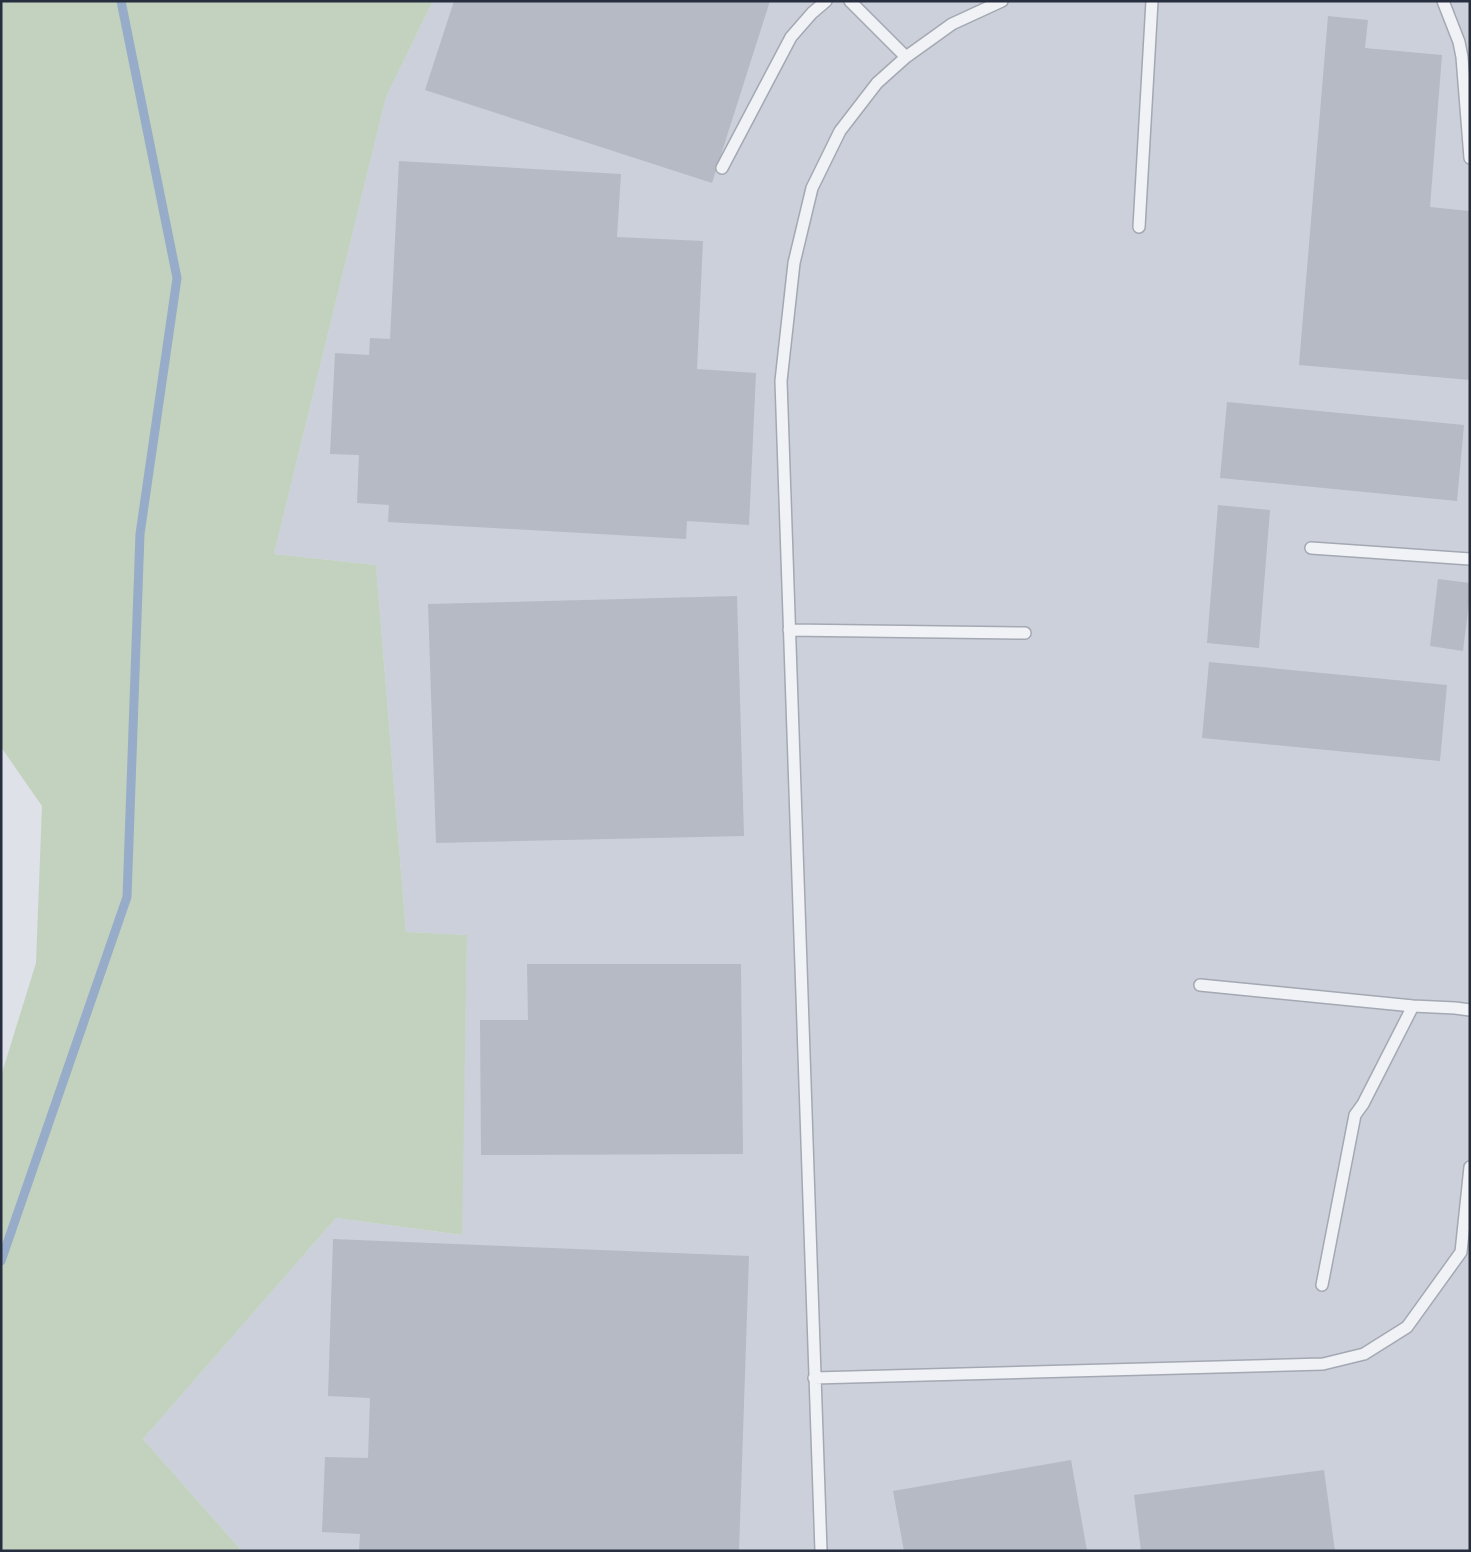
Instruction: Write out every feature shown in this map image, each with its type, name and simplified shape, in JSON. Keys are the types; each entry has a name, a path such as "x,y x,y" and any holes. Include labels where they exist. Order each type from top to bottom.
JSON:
{"lane":[{"path":"722,168 791,37 812,13 826,1"},
{"path":"850,1 906,57"},
{"path":"821,1551 780,381 794,263 812,188 840,131 877,83 906,57 952,24 1002,1"},
{"path":"1139,227 1152,1"},
{"path":"1443,1 1462,57 1470,158"},
{"path":"1311,548 1470,559"},
{"path":"789,630 1025,633"},
{"path":"1200,985 1470,1010"},
{"path":"1322,1285 1355,1114 1363,1104 1413,1006"},
{"path":"814,1378 1323,1364 1364,1354 1407,1326 1461,1252 1470,1167"}],"shaded area":[{"path":"433,1 1470,1 1470,1551 242,1551 143,1439 336,1218 461,1235 467,935 406,932 376,565 274,554 386,97"}],"green space":[{"path":"1,1 433,1 386,97 274,554 376,565 406,932 467,935 462,1235 336,1218 143,1439 242,1551 1,1551 1,1076 36,963 42,806 1,747"}],"building":[{"path":"454,1 770,1 712,183 425,90"},
{"path":"1328,16 1368,20 1365,48 1442,55 1430,207 1470,211 1470,380 1299,365"},
{"path":"399,161 621,174 617,237 703,241 697,369 756,373 749,525 687,521 686,539 388,522 389,505 357,503 359,455 330,454 335,353 369,355 370,338 390,339"},
{"path":"1227,402 1464,425 1457,501 1220,478"},
{"path":"1218,505 1270,510 1259,648 1207,643"},
{"path":"1438,579 1470,583 1463,651 1430,646"},
{"path":"737,596 744,836 436,843 428,604"},
{"path":"1209,662 1447,685 1440,761 1202,738"},
{"path":"527,964 741,964 743,1154 481,1155 480,1020 528,1020"},
{"path":"333,1239 749,1256 739,1551 359,1551 360,1534 322,1532 325,1457 368,1458 370,1398 328,1396"},
{"path":"1071,1460 1087,1551 904,1551 893,1491"},
{"path":"1324,1470 1335,1551 1141,1551 1134,1495"}],"waterway":[{"path":"1,1261 127,897 140,534 177,278 121,1"}]}
